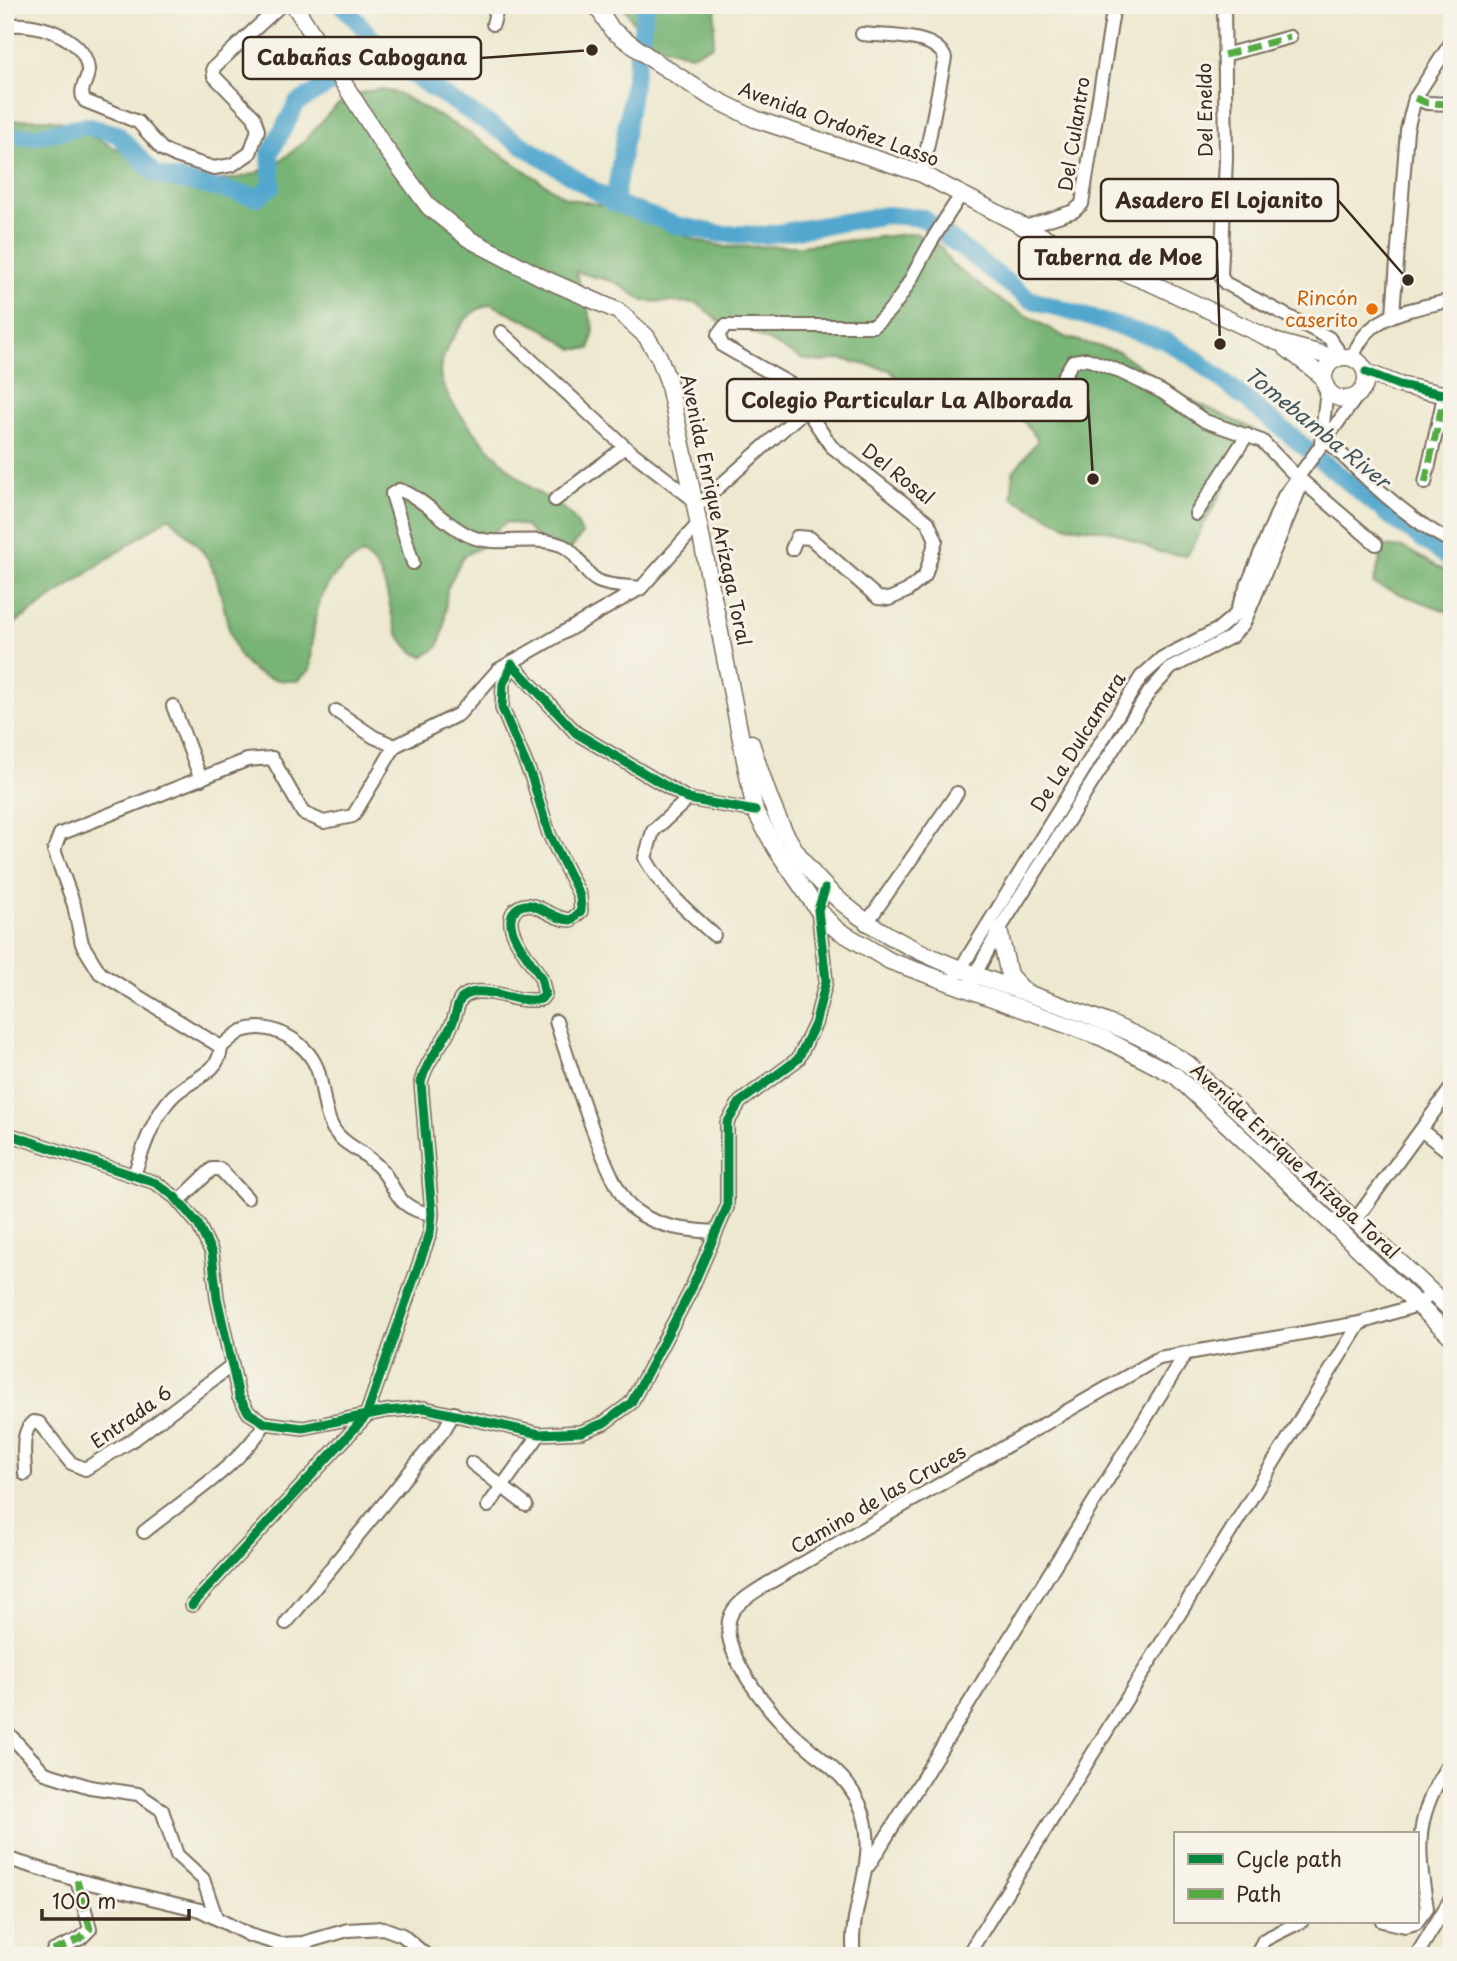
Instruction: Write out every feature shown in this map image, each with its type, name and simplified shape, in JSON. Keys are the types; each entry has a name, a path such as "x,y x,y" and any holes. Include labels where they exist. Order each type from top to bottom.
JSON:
{"main road":[{"name":"Avenida Enrique Arízaga Toral","path":"294,5 383,145 429,207 469,239 543,278 618,311 646,336 659,356 668,381 696,510 755,811 776,849 818,910 836,929 890,961 964,978 1092,1015 1158,1044 1188,1064 1452,1311"},
{"name":"Avenida Ordoñez Lasso","path":"596,5 612,30 653,60 709,96 755,119 922,174 1022,228 1277,342 1344,357"},
{"name":"Avenida Ordoñez Lasso","path":"1277,342 1325,383"},
{"path":"1399,385 1341,399 1325,383 1327,365 1344,357 1366,372 1399,385 1448,396"},
{"path":"1360,393 1366,372"},
{"name":"Avenida Enrique Arízaga Toral","path":"733,691 785,834 825,889 866,924 964,978 1103,1038 1176,1076 1452,1337"},
{"path":"999,930 1009,975 1029,996"}],"street":[{"path":"5,26 22,24 44,28 70,42 85,59 88,68 82,89 85,101 138,122 162,149 214,168 232,166 245,159 256,141 258,130 254,117 214,76 213,68 281,5"},
{"path":"493,24 498,5"},
{"name":"Del Culantro","path":"1022,228 1074,211 1082,204 1114,5"},
{"name":"Del Eneldo","path":"1224,5 1226,158 1221,276 1225,283 1329,338 1344,357"},
{"path":"862,34 927,42 942,51 945,58 922,174"},
{"path":"1224,55 1290,37"},
{"path":"1392,314 1407,130 1415,98 1452,41"},
{"path":"1415,98 1427,103 1452,104"},
{"name":"Del Rosal","path":"792,549 797,537 810,538 878,598 889,599 907,591 925,576 936,540 928,522 831,446 790,384 723,346 718,335 725,326 873,326 892,312 905,293 927,249 961,195"},
{"path":"1344,357 1360,337 1392,314 1452,300"},
{"path":"500,332 696,510"},
{"path":"1049,400 1073,361 1087,359 1151,385 1205,421 1267,444 1376,544"},
{"name":"De La Dulcamara","path":"1322,442 1325,383"},
{"name":"De La Dulcamara","path":"964,978 1141,677 1162,658 1217,630 1235,615 1284,496 1360,393"},
{"path":"1425,483 1448,396"},
{"path":"220,1047 100,973 82,944 74,905 54,850 60,834 247,760 272,758 303,813 324,822 353,816 395,746 459,715 489,677 641,588 696,510 806,409"},
{"path":"1196,514 1247,435"},
{"path":"1322,442 1434,533 1452,542"},
{"path":"555,500 625,447"},
{"name":"De La Dulcamara","path":"964,978 999,930 1150,691 1171,668 1231,636 1250,614 1299,491 1301,476"},
{"path":"413,563 405,528 392,500 392,494 398,490 416,498 446,522 473,537 558,543 572,553 590,576 600,583 641,588"},
{"path":"512,664 576,733 688,799 755,811"},
{"path":"192,1605 366,1416 430,1233 432,1214 420,1091 426,1062 439,1048 453,1023 460,1001 466,994 479,992 516,1001 541,999 545,994 542,980 521,949 511,924 512,914 519,906 529,904 564,920 578,916 581,911 580,896 549,834 532,778 502,708 503,684 512,664"},
{"path":"173,706 201,779"},
{"path":"336,711 374,737 395,746"},
{"path":"866,924 957,793"},
{"path":"688,799 653,831 645,858 657,879 672,896 714,934"},
{"path":"5,1133 156,1183 179,1202 198,1224 212,1253 218,1298 239,1397 249,1413 265,1423 303,1428 424,1408 540,1434 580,1432 604,1423 631,1403 690,1292 727,1207 727,1123 740,1102 798,1059 815,1024 826,981 818,910 825,889"},
{"path":"556,1021 603,1154 622,1198 643,1216 672,1229 715,1233"},
{"path":"220,1047 243,1031 262,1030 279,1032 301,1045 316,1065 334,1130 342,1140 374,1161 397,1198 414,1211 432,1214"},
{"path":"134,1175 144,1144 163,1109 173,1096 215,1066 220,1057 220,1047"},
{"path":"1356,1219 1452,1087"},
{"path":"1422,1131 1452,1154"},
{"path":"179,1202 212,1169 220,1169 247,1198"},
{"name":"Camino de las Cruces","path":"854,1956 855,1931 869,1865 864,1814 853,1792 840,1775 782,1723 739,1665 730,1637 729,1627 733,1611 766,1584 933,1491 1159,1358 1360,1323 1417,1305 1433,1293"},
{"path":"967,1956 1360,1323"},
{"path":"869,1865 1186,1353"},
{"name":"Entrada 6","path":"25,1474 26,1435 33,1422 39,1423 71,1463 85,1469 136,1438 232,1365"},
{"path":"286,1623 444,1430 454,1413"},
{"path":"144,1532 241,1454 256,1439 265,1423"},
{"path":"488,1506 540,1434"},
{"path":"472,1463 526,1505"},
{"path":"5,1730 45,1773 90,1787 138,1794 162,1810 177,1855 203,1880 216,1917"},
{"path":"1418,1920 1427,1908 1420,1855 1422,1817 1429,1796 1452,1758"},
{"path":"5,1858 77,1880 200,1910 277,1950 348,1930 383,1928 401,1935 427,1956"},
{"path":"53,1951 82,1938 90,1930 90,1921 77,1889 77,1880"},
{"path":"1416,1956 1452,1897"},
{"path":"1255,1956 1264,1940 1298,1923"},
{"path":"1391,1923 1405,1926 1416,1923"}],"green space":[{"path":"623,5 716,5 713,45 691,55 646,43"},
{"path":"381,89 399,94 466,131 566,198 630,211 695,240 726,247 800,246 915,233 941,247 951,264 1003,302 1065,337 1119,352 1182,396 1255,430 1187,556 1158,552 1112,531 1067,526 1012,498 1013,472 1038,440 1013,410 988,395 959,394 921,406 890,370 840,359 821,362 802,359 738,325 725,326 697,303 644,301 615,282 576,272 594,329 590,349 573,349 542,328 491,304 471,314 462,324 445,354 440,373 452,402 478,436 522,480 568,512 582,534 571,549 551,551 525,526 507,522 493,532 481,547 463,556 447,589 444,628 438,647 423,657 408,647 399,636 383,580 375,566 363,554 334,576 325,589 319,603 313,634 310,670 297,681 271,679 253,670 241,658 233,641 209,561 196,543 169,517 5,630 5,122 27,119 56,120 78,128 164,171 195,179 224,180 249,175 271,166 302,143 343,101 353,95"},
{"path":"1384,546 1404,548 1452,574 1452,613 1373,584"}],"waterway":[{"name":"Tomebamba River","path":"342,5 399,67 614,203 676,225 721,234 766,235 887,215 923,218 1029,299 1166,341 1196,359 1395,520 1452,560"},
{"path":"614,203 646,5"},
{"path":"348,73 385,51"},
{"path":"5,137 36,136 86,126 117,134 156,175 257,197 272,186 270,153 297,103 333,82"}],"marked path":[{"path":"1224,55 1290,37"},
{"path":"1415,98 1427,103 1452,104"},
{"path":"1425,483 1444,396"},
{"path":"53,1951 81,1938 90,1929 77,1880"}],"cycle path":[{"path":"1366,372 1399,385 1452,396"},
{"path":"192,1605 366,1416 430,1233 432,1214 421,1082 427,1066 452,1024 459,1002 466,995 476,992 524,1000 541,999 545,994 541,978 514,935 511,917 515,910 526,905 571,920 581,911 580,896 549,834 532,778 502,708 503,684 512,664 576,733 688,799 755,811"},
{"path":"5,1133 156,1183 175,1197 198,1224 212,1253 217,1298 239,1397 249,1413 265,1423 303,1428 386,1411 424,1408 540,1434 581,1432 604,1423 631,1403 690,1292 727,1207 727,1123 740,1102 798,1059 815,1024 826,981 818,910 825,889"}],"place":[{"name":"Cabañas Cabogana","path":"592,50"},
{"name":"Asadero El Lojanito","path":"1408,280"},
{"name":"Rincón caserito","path":"1372,309"},
{"name":"Taberna de Moe","path":"1220,344"},
{"name":"Colegio Particular La Alborada","path":"1093,479"}]}
